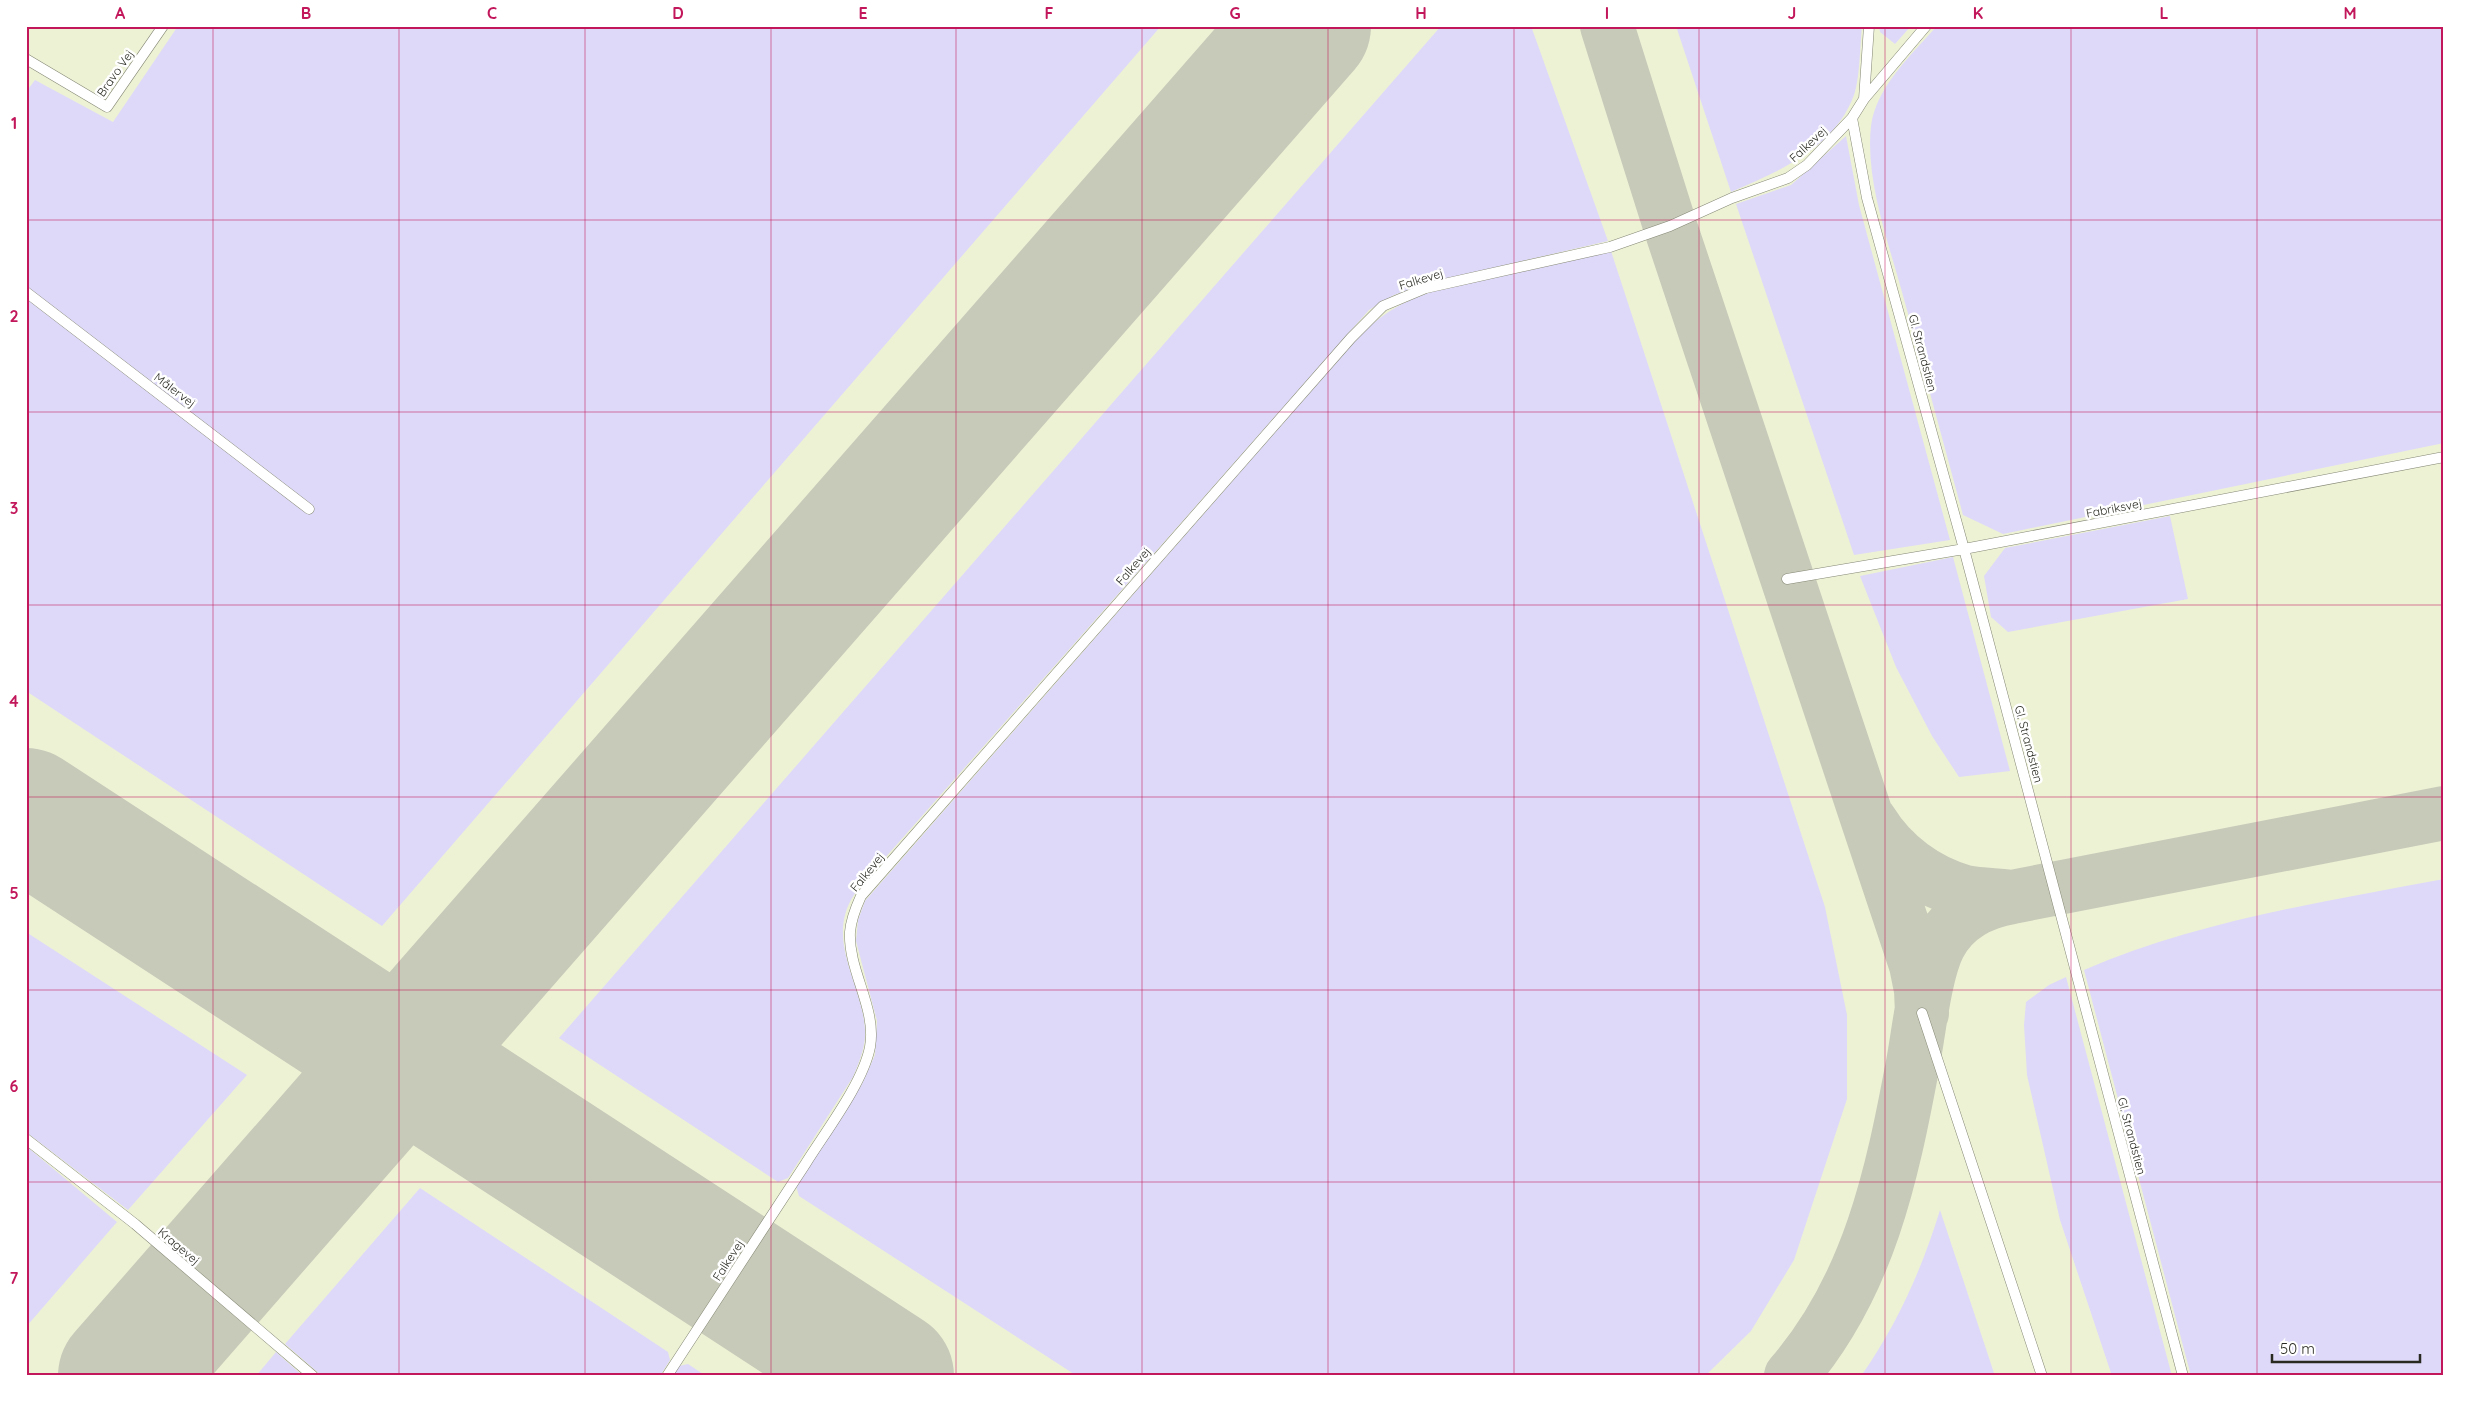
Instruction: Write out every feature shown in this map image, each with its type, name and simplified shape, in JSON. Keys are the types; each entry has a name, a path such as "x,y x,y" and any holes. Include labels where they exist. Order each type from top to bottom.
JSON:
{"lane":[{"name":"Bravo Vej","path":"26,59 107,107 163,26"},
{"name":"Falkevej","path":"667,1376 825,1134 860,1075 870,1048 871,1029 852,954 850,932 853,916 861,896 1351,338 1383,306 1426,288 1610,247 1670,226 1732,198 1788,178 1807,165 1852,118 1864,99 1869,26"},
{"path":"1864,99 1926,26"},
{"name":"Gl. Strandstien","path":"1852,118 1868,198 1964,549 2183,1376"},
{"name":"Målervej","path":"26,292 309,509"},
{"name":"Fabriksvej","path":"1787,579 1964,549 2444,457"},
{"path":"1922,1013 2042,1376"},
{"name":"Kragevej","path":"26,1139 135,1224 313,1376"}],"shaded area":[{"path":"26,26 2444,26 2444,1376 26,1376"},
{"path":"178,26 1161,26 382,926 26,691 26,92 35,80 113,122"},
{"path":"1441,26 1531,26 1608,241 1428,283 1394,295 1369,310 868,877 854,895 846,913 843,930 844,948 864,1019 865,1037 862,1053 853,1077 788,1178 778,1182 559,1038"},
{"path":"1676,26 1862,26 1859,71 1854,95 1845,114 1819,144 1803,156 1768,176 1731,192"},
{"path":"1879,26 1911,26 1895,44 1880,32"},
{"path":"1937,26 2444,26 2444,443 2003,534 1963,515 1884,231 1871,167 1871,126 1880,98 1896,72"},
{"path":"1846,136 1859,205 1950,540 1854,555 1736,204 1791,185"},
{"path":"1611,251 1825,907 1847,1015 1847,1099 1794,1260 1751,1331 1705,1376 1077,1376 799,1196 796,1186 862,1084 875,1055 877,1021 856,941 858,920 865,901 1362,333 1394,308 1431,292"},
{"path":"2170,516 2188,599 2008,632 1991,617 1984,576 2005,548"},
{"path":"1953,557 2010,771 1959,777 1932,736 1896,667 1860,576"},
{"path":"2444,879 2444,1376 2191,1376 2084,970 2171,938 2216,926 2307,905"},
{"path":"26,932 247,1075 128,1210 26,1132"},
{"path":"2066,977 2172,1376 2112,1376 2060,1220 2027,1075 2024,1025 2026,1002 2049,985"},
{"path":"26,1146 117,1222 26,1327"},
{"path":"420,1188 668,1352 670,1360 660,1376 322,1376 285,1344"},
{"path":"1940,1210 1995,1376 1861,1376 1886,1337 1917,1275"},
{"path":"276,1352 303,1376 256,1376"},
{"path":"688,1364 706,1376 673,1376 679,1366"}],"taxiway":[{"path":"1607,26 1670,226 1916,965 1921,990 1922,1013"},
{"path":"1871,822 1889,846 1912,866 1937,882 1965,892 2012,897 2444,813"},
{"path":"1791,1376 1818,1341 1840,1305 1858,1267 1873,1228 1886,1188 1896,1146 1926,986 1939,945 1953,926 1970,912 2001,899 2012,897"}],"runway":[{"path":"124,1376 1305,26"},
{"path":"26,814 888,1376"}]}
